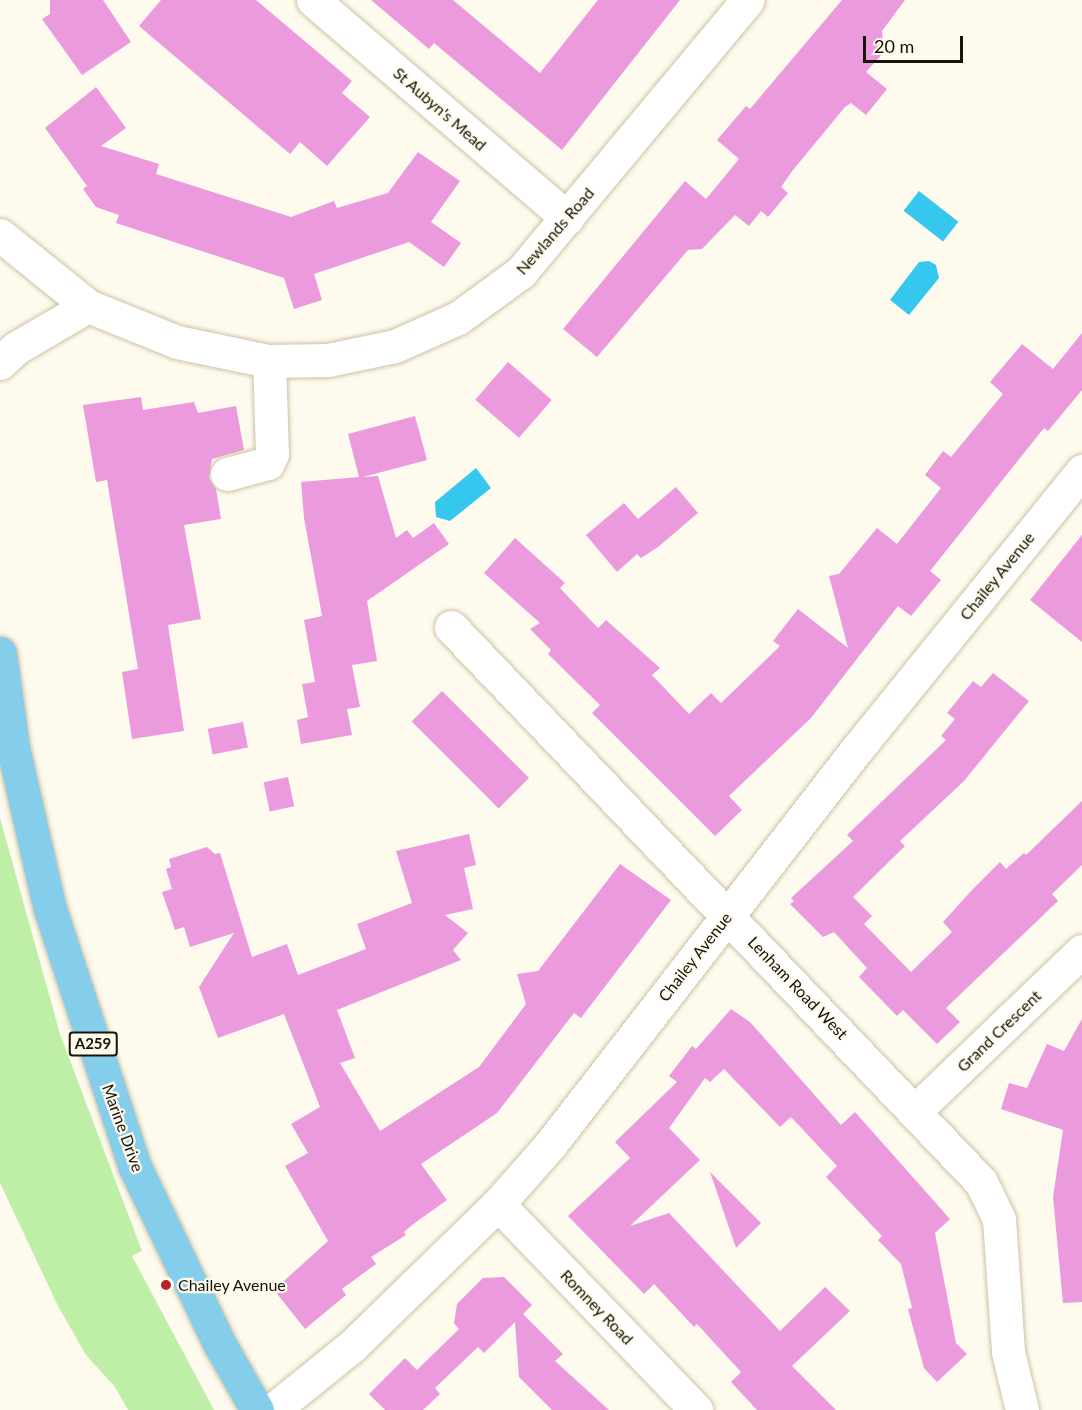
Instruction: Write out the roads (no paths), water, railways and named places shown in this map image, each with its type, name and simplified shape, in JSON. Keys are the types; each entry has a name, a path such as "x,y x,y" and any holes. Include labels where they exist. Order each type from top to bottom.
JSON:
{"main road":[{"name":"Marine Drive","path":"0,653 30,828 89,1032 135,1167 219,1343 257,1410"}],"street":[{"name":"St Aubyn's Mead","path":"313,0 567,218"},
{"name":"Newlands Road","path":"0,235 88,306 177,342 269,361 355,356 428,333 500,291 541,251 748,0"},
{"path":"0,363 16,348 88,306"},
{"path":"227,474 257,468 268,463 272,454 269,361"},
{"name":"Chailey Avenue","path":"273,1410 352,1346 498,1204 550,1145 729,914 1082,471"},
{"name":"Lenham Road West","path":"451,627 729,914 981,1182 995,1206 999,1219 1008,1352 1022,1410"},
{"name":"Grand Crescent","path":"915,1111 1082,951"},
{"name":"Romney Road","path":"498,1204 696,1410"}],"water":[{"path":"919,191 958,222 943,241 904,211"},
{"path":"929,261 936,265 939,278 909,315 890,300 919,262"},
{"path":"476,468 491,488 450,521 436,517 435,502"}],"place":[{"name":"Chailey Avenue","path":"166,1285"}]}
